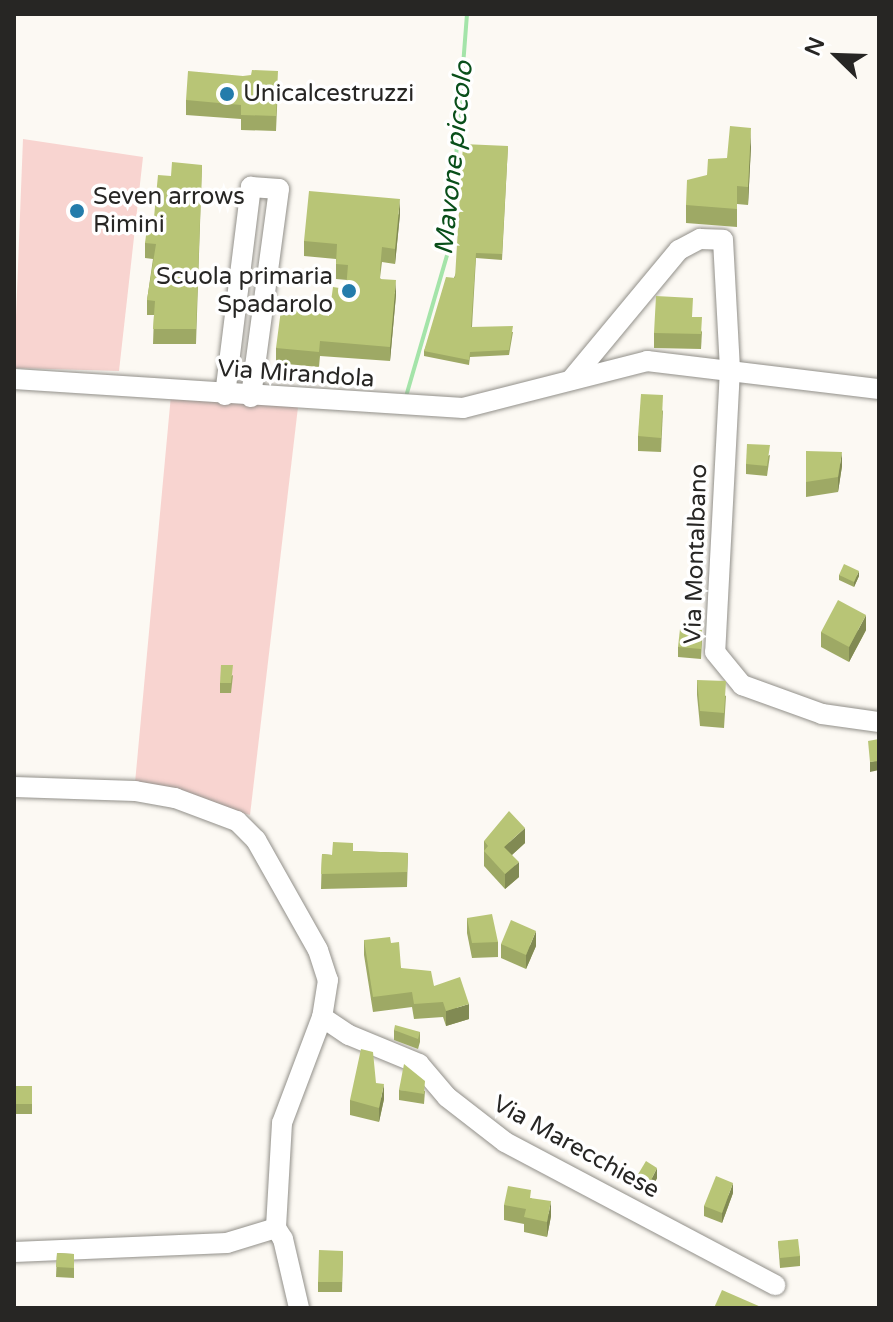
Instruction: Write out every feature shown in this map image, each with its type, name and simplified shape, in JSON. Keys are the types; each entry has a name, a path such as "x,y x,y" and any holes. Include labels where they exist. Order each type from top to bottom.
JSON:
{"street":[{"path":"225,395 251,187 279,189 251,397"},
{"path":"571,380 679,250 700,239 723,240 730,369"},
{"name":"Via Mirandola","path":"14,379 251,397 463,408 647,361 879,389"},
{"name":"Via Montalbano","path":"730,369 715,652 742,685 822,714 879,722"},
{"path":"14,787 135,791 175,798 237,821 256,840 318,950 328,980 322,1017 282,1123 276,1228 283,1239 299,1308"},
{"name":"Via Marecchiese","path":"322,1017 349,1035 419,1064 447,1097 505,1142 775,1285"},
{"path":"14,1252 227,1243 276,1228"}],"shaded area":[{"name":"Seven arrows Rimini","path":"23,139 143,157 119,371 14,368"},
{"path":"171,395 298,407 250,815 135,783"}],"building":[{"path":"252,70 278,71 276,116 241,115 241,105 186,100 188,71 243,76 251,75"},
{"path":"730,126 751,128 748,187 737,186 737,209 686,205 687,180 707,175 708,159 727,158"},
{"path":"463,144 508,146 502,254 476,253 471,327 513,326 509,350 470,352 469,360 424,351 446,277 455,278"},
{"path":"172,162 202,165 196,329 153,329 155,301 147,300 156,244 145,243 147,228 153,228 158,175 171,176"},
{"path":"309,191 400,199 395,249 382,247 380,270 380,279 396,280 390,347 320,341 319,352 276,348 282,302 329,316 333,287 346,289 348,265 336,264 337,244 304,241"},
{"path":"656,296 693,298 692,317 702,317 701,334 654,333"},
{"path":"641,394 663,395 661,438 638,436"},
{"path":"747,444 770,445 767,466 746,464"},
{"path":"806,451 842,452 838,477 806,482"},
{"path":"844,564 859,571 854,582 839,575"},
{"path":"838,600 866,615 849,647 821,632"},
{"path":"680,629 702,630 701,649 678,647"},
{"path":"221,665 233,665 231,683 220,683"},
{"path":"697,680 726,681 724,713 700,711"},
{"path":"879,739 879,761 870,762 868,741"},
{"path":"509,811 525,828 504,847 519,862 505,874 484,851 488,846 484,841"},
{"path":"333,842 353,843 353,851 408,853 407,872 321,874 322,854 332,855"},
{"path":"492,914 498,942 472,943 467,918"},
{"path":"511,920 536,931 526,955 501,944"},
{"path":"390,937 391,943 399,942 401,968 431,971 434,986 460,977 469,1004 446,1011 443,1002 414,1004 412,992 373,997 364,940"},
{"path":"395,1025 420,1032 418,1039 394,1030"},
{"path":"361,1049 373,1052 376,1083 384,1084 379,1108 350,1100"},
{"path":"404,1064 425,1081 424,1094 399,1090"},
{"path":"14,1086 32,1086 32,1104 14,1104"},
{"path":"646,1161 657,1168 650,1182 637,1176"},
{"path":"716,1176 733,1183 722,1213 704,1206"},
{"path":"508,1186 531,1190 530,1198 551,1201 547,1222 524,1217 526,1209 504,1205"},
{"path":"798,1239 800,1256 780,1258 778,1241"},
{"path":"319,1250 343,1251 342,1282 318,1282"},
{"path":"57,1253 74,1254 74,1268 56,1267"},
{"path":"722,1290 761,1307 761,1308 714,1308"}],"waterway":[{"name":"Mavone piccolo","path":"407,393 449,248 467,14"}],"place":[{"name":"Unicalcestruzzi","path":"227,94"},
{"name":"Seven arrows Rimini","path":"77,211"},
{"name":"Scuola primaria Spadarolo","path":"349,291"}]}
